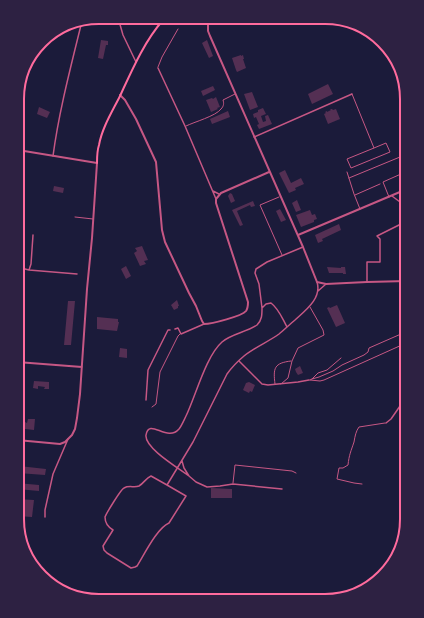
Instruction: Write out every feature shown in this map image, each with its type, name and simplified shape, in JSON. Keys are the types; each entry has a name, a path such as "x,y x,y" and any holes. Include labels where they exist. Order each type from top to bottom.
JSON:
{"main road":[{"path":"97,163 102,133 136,62 151,35 160,24"}],"street":[{"path":"120,24 136,62"},
{"path":"167,485 182,461 227,374 245,355 278,334 309,307 318,291 317,282 303,247 208,31 208,24"},
{"path":"53,156 65,87 81,27"},
{"path":"158,68 213,191 248,302 247,310 238,316 210,324 204,324 181,334 178,328 175,329"},
{"path":"254,137 352,94"},
{"path":"120,95 125,100 136,119 156,162 162,230 165,242 204,324"},
{"path":"24,151 97,163 77,418 72,435 68,440 53,474 45,510 45,518"},
{"path":"216,199 219,194 270,172"},
{"path":"213,191 219,194"},
{"path":"298,235 400,192"},
{"path":"391,196 400,202"},
{"path":"367,282 367,262 380,262 380,239 376,236 400,225"},
{"path":"29,270 33,235"},
{"path":"282,489 233,484 207,487 196,482 151,448 146,435 148,430 152,428 156,428 167,434 172,434 179,428 192,405 214,352 224,341 257,325 260,322 262,318 262,308 259,284 255,270 258,267 283,255 303,247"},
{"path":"24,269 77,274"},
{"path":"317,282 326,284 400,281"},
{"path":"318,291 326,284"},
{"path":"262,308 266,304 271,303 277,307 287,327"},
{"path":"146,400 148,370 168,330 170,330"},
{"path":"239,361 262,384 281,384 309,380"},
{"path":"24,363 82,367"},
{"path":"386,422 391,419 400,406"},
{"path":"24,441 60,444 68,440"},
{"path":"182,461 189,476"},
{"path":"151,476 167,485 186,496 168,523 157,534 137,566 132,568 106,553 103,546 113,530 109,528 106,523 105,516 122,488 128,486 140,486 151,476"}],"lane":[{"path":"158,68 162,57 178,29"},
{"path":"185,126 221,110 224,105 223,100 236,94"},
{"path":"352,94 374,148"},
{"path":"386,143 390,152 351,168 347,159 374,148 386,143"},
{"path":"349,178 400,157"},
{"path":"346,172 360,209"},
{"path":"391,196 383,182 400,174"},
{"path":"354,195 380,184"},
{"path":"280,197 260,205 283,255"},
{"path":"75,217 93,219"},
{"path":"281,384 288,378 292,361 298,348 324,335 323,330 309,307"},
{"path":"152,407 156,404 160,372 178,336 181,334"},
{"path":"309,380 333,371 342,365 364,355 368,352 369,348 400,334"},
{"path":"309,380 324,380 400,346"},
{"path":"312,379 318,373 327,370 341,358"},
{"path":"275,384 273,372 276,366 284,362 292,361"},
{"path":"362,484 337,479 339,468 343,468 348,465 349,455 356,430 359,426 383,424 386,422"},
{"path":"233,484 235,465 292,471 296,473"}],"building":[{"path":"101,40 108,41 103,59 98,58"},
{"path":"207,40 213,56 209,58 202,43"},
{"path":"243,55 246,68 237,72 232,58"},
{"path":"328,84 333,94 312,104 308,94"},
{"path":"213,86 215,90 203,96 201,91"},
{"path":"252,92 258,107 250,110 244,94"},
{"path":"216,97 220,107 211,112 206,100"},
{"path":"39,107 50,112 47,118 37,114"},
{"path":"263,108 266,114 261,116 263,122 266,121 265,116 268,115 272,124 259,129 257,125 259,124 256,117 254,118 253,114"},
{"path":"330,109 336,109 340,119 328,124 324,114 326,113 325,112 331,110"},
{"path":"228,111 230,117 212,124 210,119"},
{"path":"285,170 291,183 301,178 304,184 295,188 296,190 289,193 279,173"},
{"path":"54,186 64,188 63,193 53,191"},
{"path":"230,193 235,201 231,203 228,196"},
{"path":"297,200 301,210 296,212 292,203"},
{"path":"253,201 255,206 251,207 250,205 237,211 243,225 240,226 232,210"},
{"path":"280,209 286,220 281,222 276,211"},
{"path":"310,210 312,215 315,214 317,219 314,220 314,222 301,227 296,215"},
{"path":"339,224 341,230 322,239 323,241 318,243 315,235"},
{"path":"142,246 148,260 144,261 146,264 140,266 134,253 137,251 135,248"},
{"path":"126,266 131,276 126,279 121,269"},
{"path":"327,267 345,267 346,274 329,273"},
{"path":"177,300 179,306 174,310 171,305"},
{"path":"68,301 75,301 71,345 64,345"},
{"path":"337,305 345,323 336,327 327,308"},
{"path":"97,317 118,319 119,322 117,331 97,329"},
{"path":"120,348 127,349 127,358 119,357"},
{"path":"300,366 303,373 298,375 295,369"},
{"path":"34,381 49,382 49,389 44,389 45,387 38,386 38,389 33,388"},
{"path":"249,382 255,385 252,392 250,391 249,393 243,390 246,383"},
{"path":"28,419 35,419 34,430 24,429 24,421 27,423"},
{"path":"24,467 46,469 45,475 24,473"},
{"path":"24,484 39,485 39,491 24,490"},
{"path":"211,488 232,489 232,498 211,498"},
{"path":"24,499 34,500 32,517 24,516"}]}
